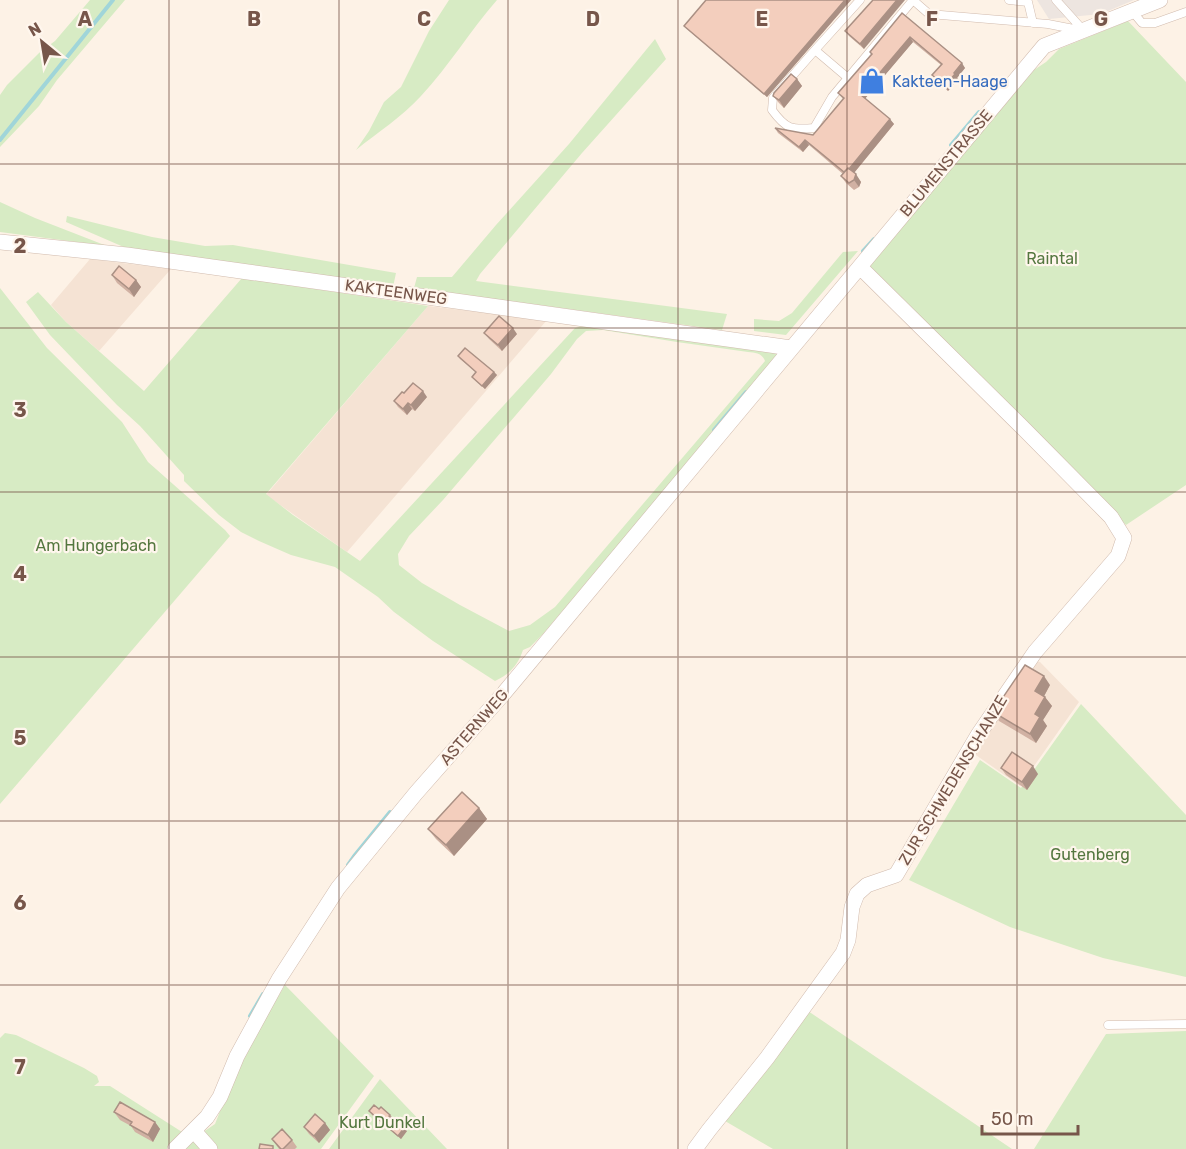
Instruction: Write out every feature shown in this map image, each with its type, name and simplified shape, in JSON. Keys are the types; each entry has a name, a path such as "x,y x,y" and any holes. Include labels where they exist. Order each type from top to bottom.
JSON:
{"street":[{"name":"BLUMENSTRASSE","path":"791,348 1044,46 1160,0"},
{"name":"KAKTEENWEG","path":"0,242 127,255 791,348"},
{"name":"ZUR SCHWEDENSCHANZE","path":"695,1149 767,1058 843,953 848,940 852,907 857,894 867,885 896,875 984,726 1035,652 1118,556 1124,538 1111,517 860,267"},
{"name":"ASTERNWEG","path":"176,1149 207,1117 220,1097 237,1056 279,979 338,888 504,693 791,348"},
{"path":"194,1131 210,1149"}],"lane":[{"path":"860,0 773,98 772,110 781,122 796,130 814,128 832,97 913,0 929,14 1048,24 1083,30"},
{"path":"1009,0 1028,2 1033,23"},
{"path":"1056,0 1083,30"},
{"path":"1132,11 1142,23 1155,23 1186,12"},
{"path":"815,50 848,78"},
{"path":"1108,1025 1186,1024"}],"shaded area":[{"path":"1037,0 1134,0 1101,14 1049,19"},
{"path":"90,259 171,269 99,351 66,322 51,305"},
{"path":"428,306 547,320 347,552 266,495"},
{"path":"1036,661 1040,662 1079,702 1020,786 973,753"}],"green space":[{"path":"90,0 125,0 57,80 39,106 0,147 0,95 40,52 55,41"},
{"path":"449,0 497,0 414,104 356,150 384,102 401,87 429,31"},
{"name":"Raintal","path":"1128,21 1186,82 1186,485 1126,525 868,266 1034,70 1059,49"},
{"path":"655,39 666,59 582,153 476,281 727,314 722,330 414,288 417,277 452,277 569,144"},
{"path":"0,202 35,218 107,246 0,232"},
{"path":"67,216 152,237 205,246 233,245 396,273 393,287 126,248 66,222"},
{"path":"858,251 786,335 754,331 754,319 779,321 792,313 843,252"},
{"path":"242,278 428,306 266,494 360,561 575,328 589,324 777,353 777,358 731,409 543,634 530,647 523,650 516,665 509,672 495,681 433,641 378,597 335,567 291,555 259,541 241,532 219,515 184,481 184,475 140,426 50,335 26,302 38,292 66,322 144,391","holes":["603,330 756,353 765,361 555,607 530,625 509,631 422,583 399,565 398,554 409,536 443,500 586,331"]},
{"name":"Am Hungerbach","path":"0,288 47,348 122,422 148,462 230,536 0,804"},
{"name":"Gutenberg","path":"1081,704 1186,815 1186,977 1103,958 1010,927 909,880 980,760 1021,788"},
{"path":"285,985 374,1076 321,1149 0,1149 0,1038 5,1033 16,1035 84,1068 97,1076 99,1082 94,1086 110,1086 193,1139 215,1124 239,1063"},
{"path":"808,1011 1012,1149 773,1149 725,1121"},
{"path":"1186,1031 1186,1149 1034,1149 1106,1034"},
{"name":"Kurt Dunkel","path":"380,1079 447,1149 329,1149"}],"building":[{"path":"706,0 845,0 764,94 684,26"},
{"path":"873,0 897,0 860,44 845,31"},
{"path":"902,13 962,63 945,86 932,75 942,64 910,37 861,95 890,119 849,169 844,172 805,140 799,147 775,128 813,135 844,98 838,93 872,54 870,52"},
{"path":"791,74 797,79 779,100 773,96 774,93"},
{"path":"848,168 856,174 854,180 849,183 841,176"},
{"path":"119,266 136,280 129,289 112,275"},
{"path":"499,316 513,328 498,345 484,333"},
{"path":"465,348 494,372 482,386 472,377 476,372 458,356"},
{"path":"413,383 423,391 411,405 408,403 403,409 394,401"},
{"path":"1025,665 1044,676 1035,691 1045,697 1035,714 1040,717 1030,734 993,712"},
{"path":"1012,752 1033,766 1022,782 1001,768"},
{"path":"462,792 479,808 446,845 428,829"},
{"path":"120,1102 155,1122 148,1135 130,1125 132,1122 114,1112"},
{"path":"374,1105 379,1109 381,1107 404,1128 398,1136 369,1111"},
{"path":"315,1114 325,1123 314,1136 304,1127"},
{"path":"282,1129 292,1140 281,1149 272,1139"},
{"path":"260,1144 273,1146 273,1149 259,1149"}],"waterway":[{"path":"0,140 113,0"},
{"path":"951,145 979,112"},
{"path":"863,251 874,239"},
{"path":"714,430 746,392"},
{"path":"348,865 390,812"},
{"path":"250,1016 263,994"}],"place":[{"name":"Kakteen-Haage","path":"872,81"}]}
